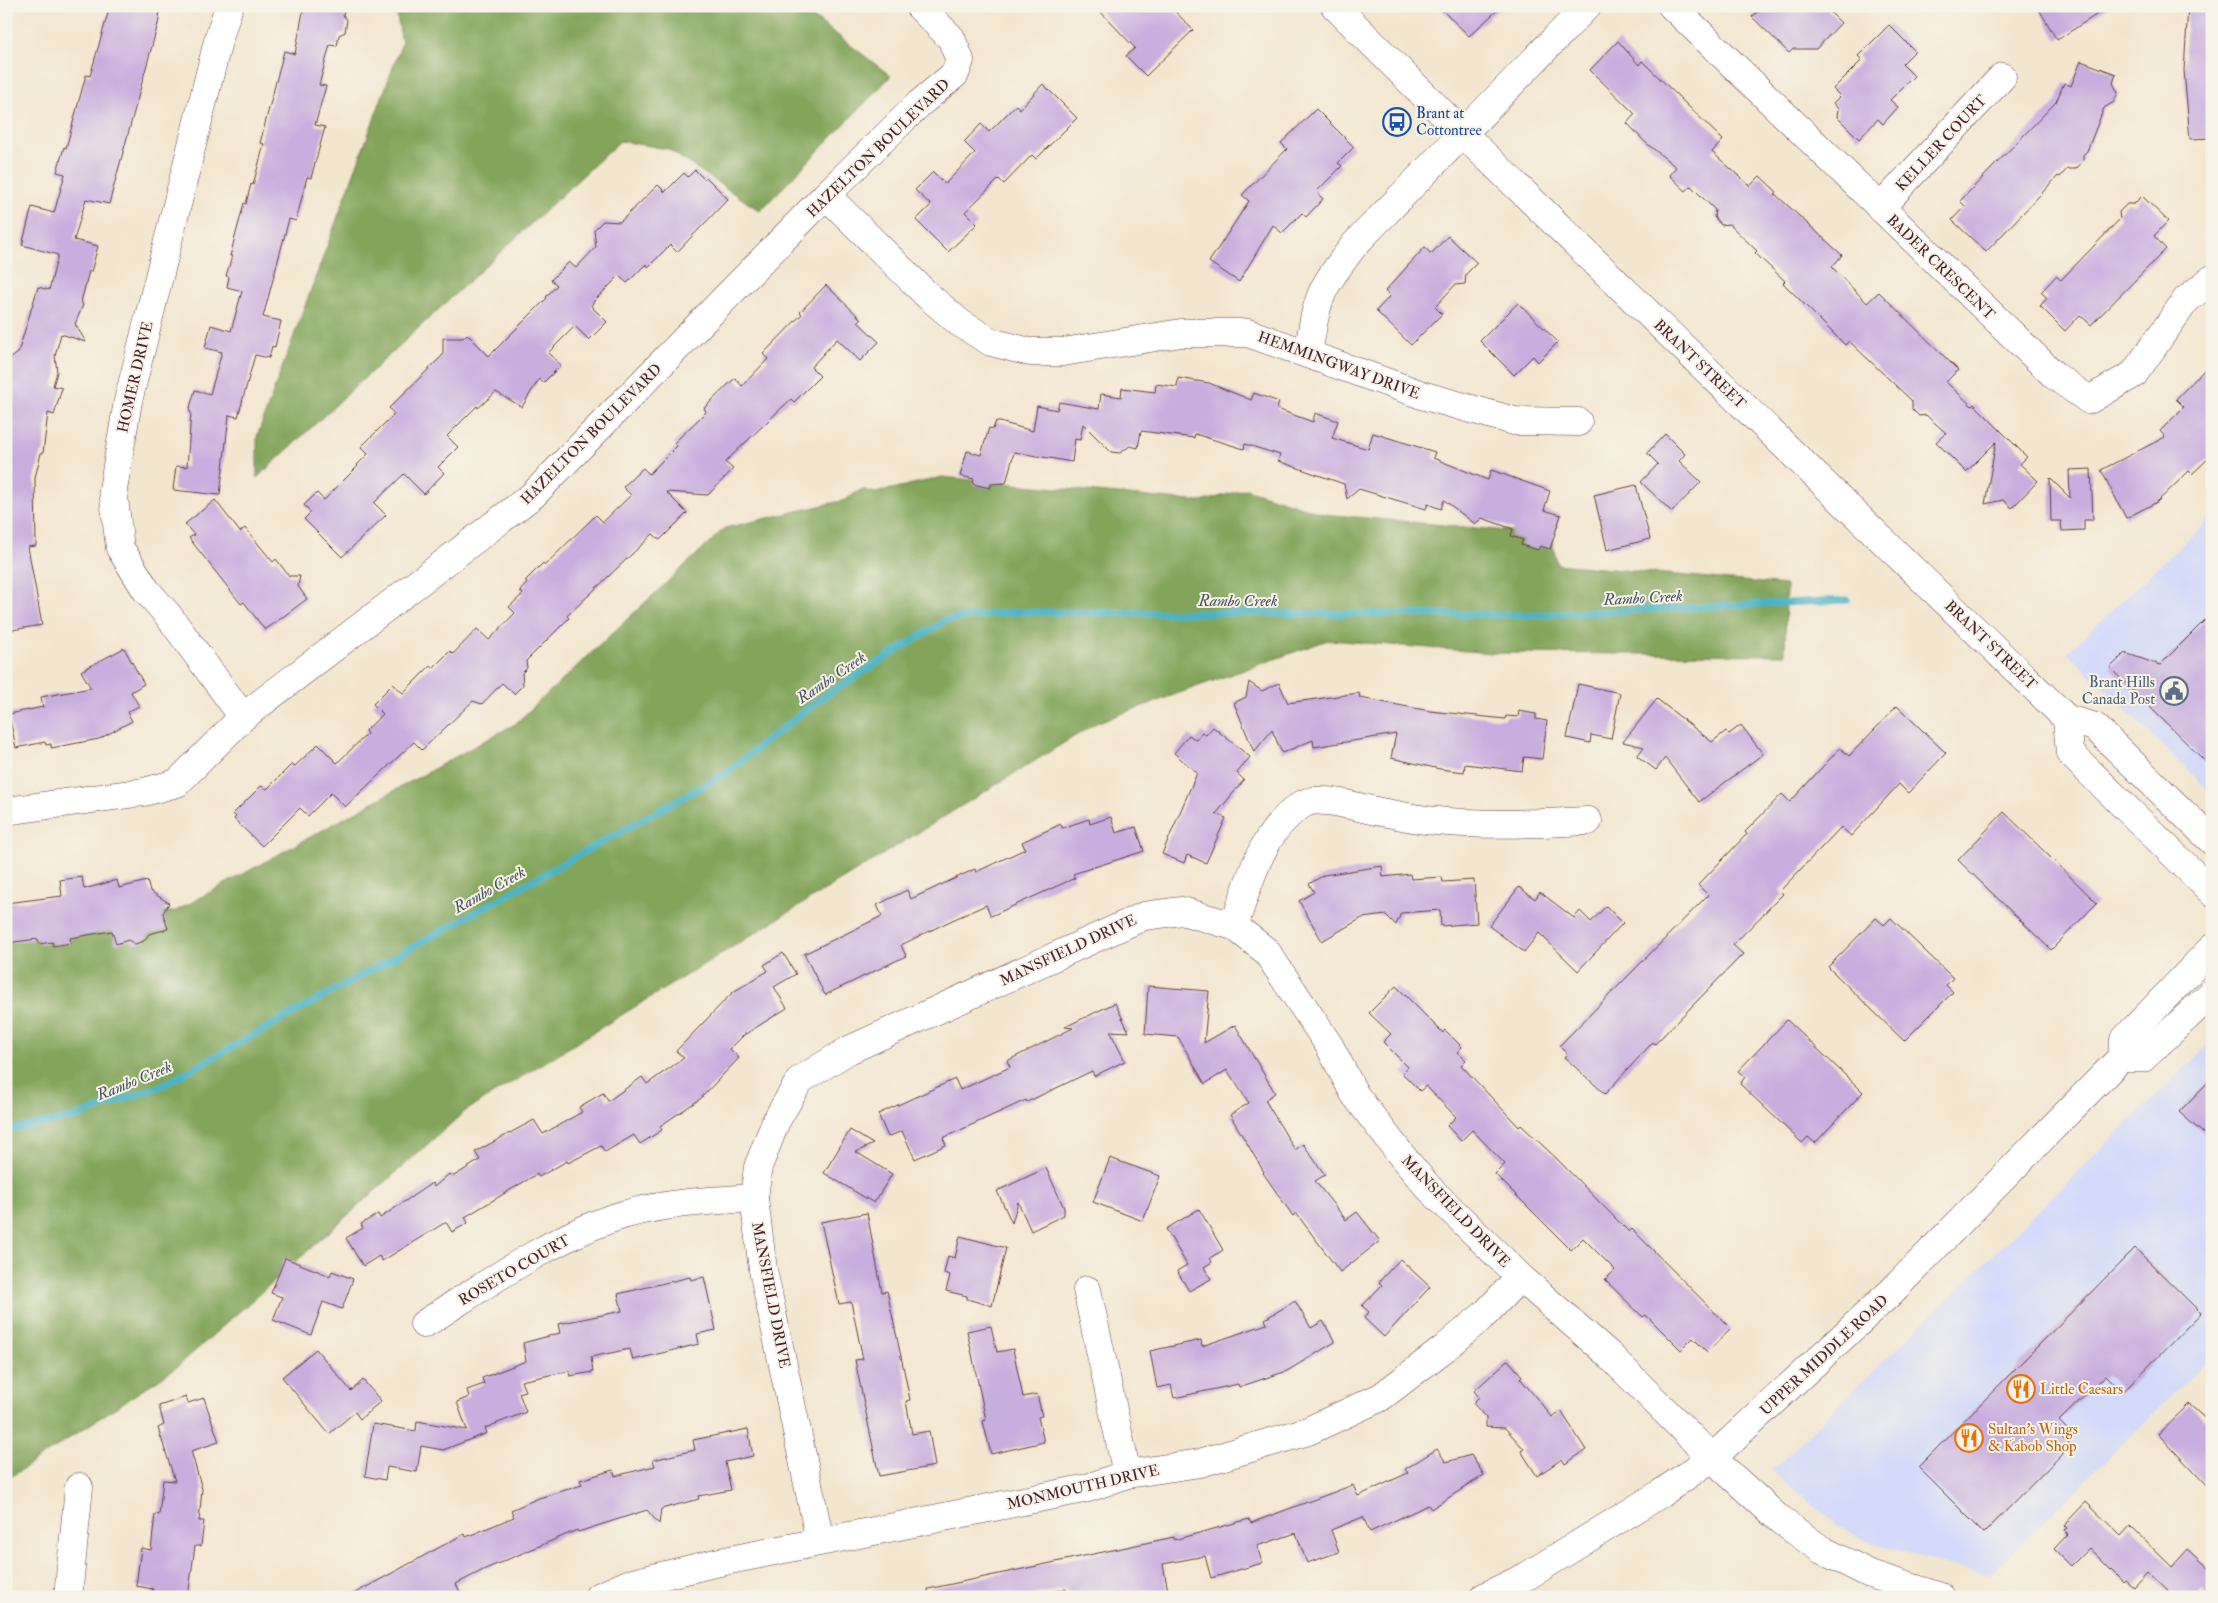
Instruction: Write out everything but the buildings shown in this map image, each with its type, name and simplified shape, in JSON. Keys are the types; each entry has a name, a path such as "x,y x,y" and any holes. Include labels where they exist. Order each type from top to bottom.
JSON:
{"street":[{"name":"HOMER DRIVE","path":"229,6 218,42 128,401 113,490 120,548 146,590 168,615 243,717"},
{"name":"HAZELTON BOULEVARD","path":"6,812 144,792 177,783 243,717 533,495 826,195 919,104 955,74 960,60 951,38 919,6"},
{"name":"BRANT STREET","path":"1335,6 1463,134 2067,719 2095,727 2212,841"},
{"path":"1308,354 1323,290 1355,244 1587,6"},
{"name":"BADER CRESCENT","path":"1672,6 2055,376 2089,400 2134,374 2186,300 2212,279"},
{"name":"KELLER COURT","path":"1880,208 2002,77"},
{"name":"HEMMINGWAY DRIVE","path":"826,195 927,294 960,323 992,342 1030,352 1063,352 1181,333 1248,333 1425,396 1514,421 1578,422"},
{"path":"2067,719 2070,753 2212,892"},
{"path":"1234,926 1259,857 1286,816 1305,802 1334,801 1374,811 1435,821 1493,824 1588,821"},
{"name":"MANSFIELD DRIVE","path":"820,1541 763,1270 754,1198 758,1167 772,1130 800,1080 849,1050 1144,916 1182,911 1234,926 1266,951 1330,1045 1355,1095 1428,1187 1520,1277 1608,1354 1712,1458 1780,1520 1822,1550 1870,1574 1898,1585 1941,1597"},
{"name":"UPPER MIDDLE ROAD","path":"1484,1597 1527,1576 1660,1494 1712,1458 1890,1293 2122,1058 2124,1040 2212,948"},
{"path":"2122,1058 2143,1058 2212,993"},
{"name":"ROSETO COURT","path":"424,1324 556,1242 611,1219 688,1202 754,1198"},
{"name":"MONMOUTH DRIVE","path":"598,1597 628,1584 715,1562 1088,1488 1128,1474 1200,1463 1308,1431 1381,1397 1478,1319 1520,1277"},
{"path":"1087,1290 1128,1474"},
{"path":"68,1597 79,1487"}],"shaded area":[{"path":"2212,517 2212,794 2067,652"},
{"path":"2212,1041 2212,1356 1989,1576 1871,1543 1838,1525 1771,1471"}],"green space":[{"path":"395,6 799,6 891,76 760,211 668,149 620,141 257,478 257,436 402,43"},
{"path":"942,477 1201,502 1246,489 1324,514 1551,535 1557,564 1786,585 1785,655 1492,653 1328,640 1098,722 464,1112 177,1367 6,1480 6,931 176,911 515,724 725,528 845,500 862,489 875,493"}],"waterway":[{"name":"Rambo Creek","path":"6,1130 73,1118 164,1085 725,774 819,700 946,620 1013,612 1539,615 1847,600"}],"place":[{"name":"Brant at Cottontree","path":"1397,122"},
{"name":"Brant Hills Canada Post","path":"2174,691"},
{"name":"Little Caesars","path":"2021,1389"},
{"name":"Sultan's Wings & Kabob Shop","path":"1969,1438"}]}
